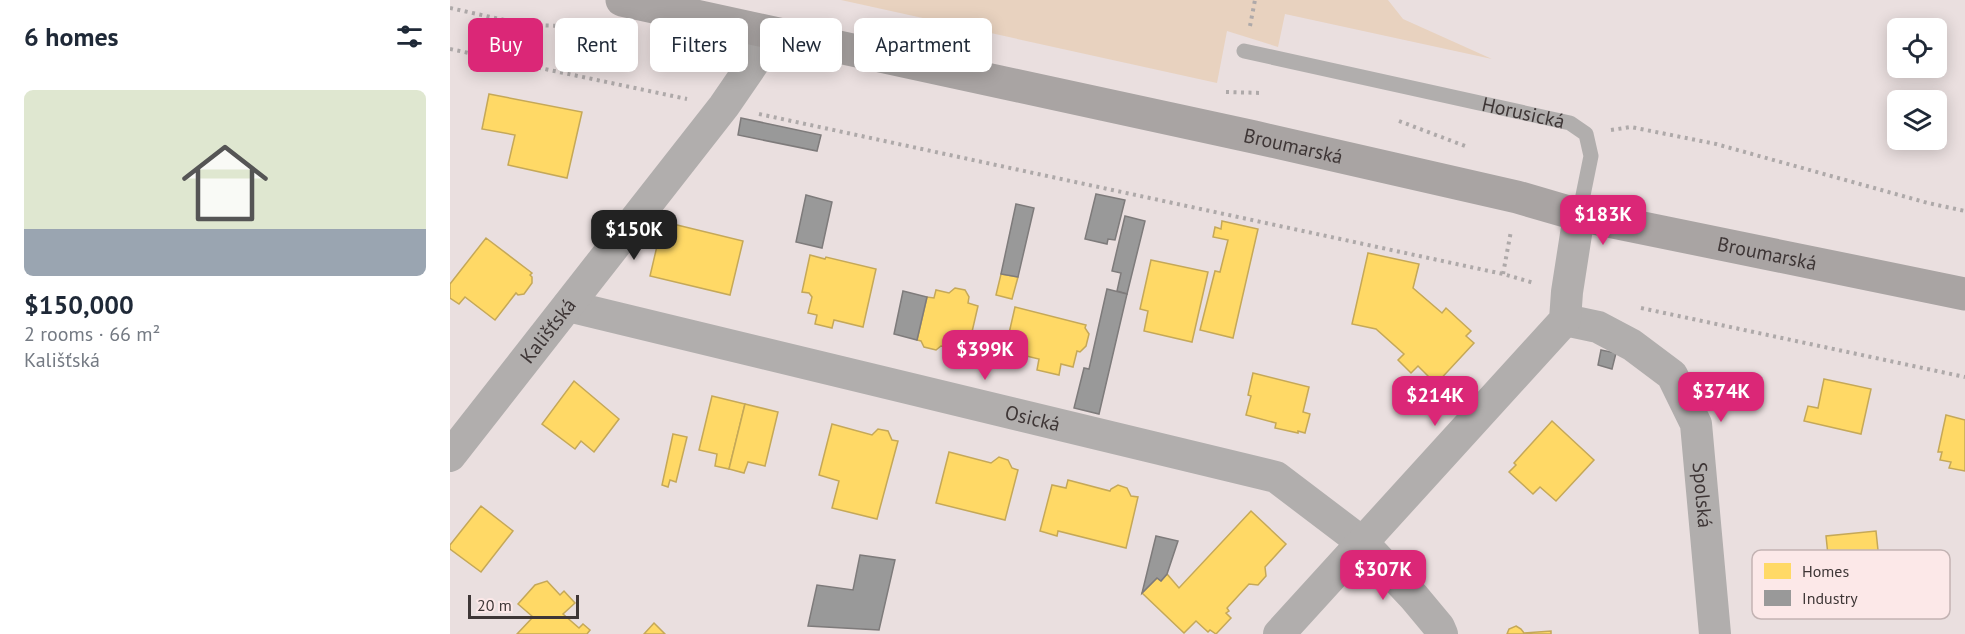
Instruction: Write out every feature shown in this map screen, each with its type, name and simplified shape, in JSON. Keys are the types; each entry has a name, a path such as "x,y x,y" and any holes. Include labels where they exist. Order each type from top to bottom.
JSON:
{"street":[{"name":"Broumarská","path":"622,0 760,30"},
{"name":"Broumarská","path":"842,48 1277,142 1517,197 1579,215 1965,294"},
{"name":"Kališťská","path":"450,456 723,106 760,53"},
{"name":"Horusická","path":"1566,306 1579,215"},
{"name":"Osická","path":"568,306 1276,477 1363,543 1414,597 1439,627 1442,634"},
{"path":"1279,634 1363,543 1566,306"},
{"name":"Spolská","path":"1566,306 1598,327 1632,345 1672,375 1696,424 1714,634"}],"lane":[{"name":"Horusická","path":"1244,51 1570,123 1586,134 1591,156 1579,215"}],"path":[{"path":"450,8 495,18"},
{"path":"450,49 1492,272 1566,306"},
{"path":"1586,134 1631,127 1716,144 1928,203 1965,211"},
{"path":"1637,307 1965,377"}],"shaded area":[{"path":"841,0 1388,0 1403,19 1492,59 1285,14 1278,47 1227,31 1217,83 992,33 992,18 923,18"}],"building: Homes":[{"path":"489,94 582,112 567,178 508,165 515,135 482,129"},
{"path":"1222,221 1258,229 1233,338 1200,330 1215,271 1220,272 1228,240 1213,237 1215,227 1221,229"},
{"path":"673,224 743,241 730,295 650,276 657,246"},
{"path":"486,238 532,273 530,275 532,283 524,294 516,293 495,320 465,297 459,304 450,298 450,284"},
{"path":"1368,253 1419,264 1413,288 1442,313 1446,308 1471,331 1466,336 1474,343 1436,384 1418,366 1411,373 1398,360 1404,354 1376,329 1352,324"},
{"path":"810,255 876,269 863,327 834,320 832,328 815,324 817,315 808,313 812,297 809,293 802,292"},
{"path":"1151,260 1208,272 1192,342 1144,331 1148,311 1140,309"},
{"path":"1001,274 1018,277 1012,299 996,295"},
{"path":"955,288 965,290 969,297 968,303 978,306 968,349 946,344 945,347 941,346 936,350 924,347 921,341 917,340 927,297 934,298 936,290 949,293"},
{"path":"1015,307 1086,325 1085,328 1089,334 1086,346 1080,352 1077,351 1073,367 1061,364 1059,375 1037,370 1039,359 1005,351"},
{"path":"1253,373 1309,387 1303,412 1310,414 1305,433 1275,428 1276,423 1246,415 1251,396 1248,395"},
{"path":"1824,379 1871,389 1861,434 1804,421 1808,406 1818,408"},
{"path":"574,381 619,419 594,452 581,441 575,449 542,424"},
{"path":"712,396 745,404 729,469 715,466 717,454 699,450"},
{"path":"745,404 778,412 765,466 748,462 744,473 729,469"},
{"path":"1946,415 1965,420 1965,471 1949,468 1951,462 1940,460 1942,452 1938,452"},
{"path":"1552,421 1594,460 1556,501 1540,487 1533,494 1509,472 1516,465 1514,463"},
{"path":"832,424 872,435 878,429 888,431 892,440 898,441 877,519 832,508 839,481 819,475"},
{"path":"673,434 687,437 676,482 670,480 668,487 662,485"},
{"path":"949,452 991,463 999,457 1008,460 1012,468 1018,470 1005,520 936,503"},
{"path":"1068,480 1110,491 1118,485 1127,488 1131,496 1138,497 1126,548 1058,531 1057,536 1040,531 1052,485 1066,488"},
{"path":"481,506 513,531 481,572 450,549 450,545"},
{"path":"1251,511 1286,544 1265,567 1266,576 1258,585 1249,584 1227,608 1229,611 1226,613 1231,618 1216,634 1210,630 1208,632 1196,621 1184,633 1142,593 1157,578 1161,581 1167,574 1179,588"},
{"path":"1876,531 1878,550 1827,550 1826,536"},
{"path":"547,581 560,595 564,591 575,603 563,614 579,628 583,624 590,630 587,634 517,634 533,617 518,604 535,585"},
{"path":"654,623 665,634 644,634"},
{"path":"1516,626 1524,633 1551,631 1551,634 1507,634 1509,629"}],"building: Industry":[{"path":"741,118 821,135 817,151 738,135"},
{"path":"1096,194 1125,200 1115,240 1108,239 1107,244 1085,239"},
{"path":"806,195 832,202 822,248 796,242"},
{"path":"1016,204 1034,208 1018,277 1001,274"},
{"path":"1125,216 1145,221 1127,294 1117,291 1121,273 1112,271"},
{"path":"1107,289 1127,294 1099,414 1074,408 1084,368 1089,369"},
{"path":"903,291 927,297 917,340 894,334"},
{"path":"1601,350 1616,353 1612,369 1598,365"},
{"path":"1156,536 1178,541 1167,574 1161,581 1157,578 1142,593"},
{"path":"860,555 895,560 879,630 808,626 817,585 853,590"}]}
